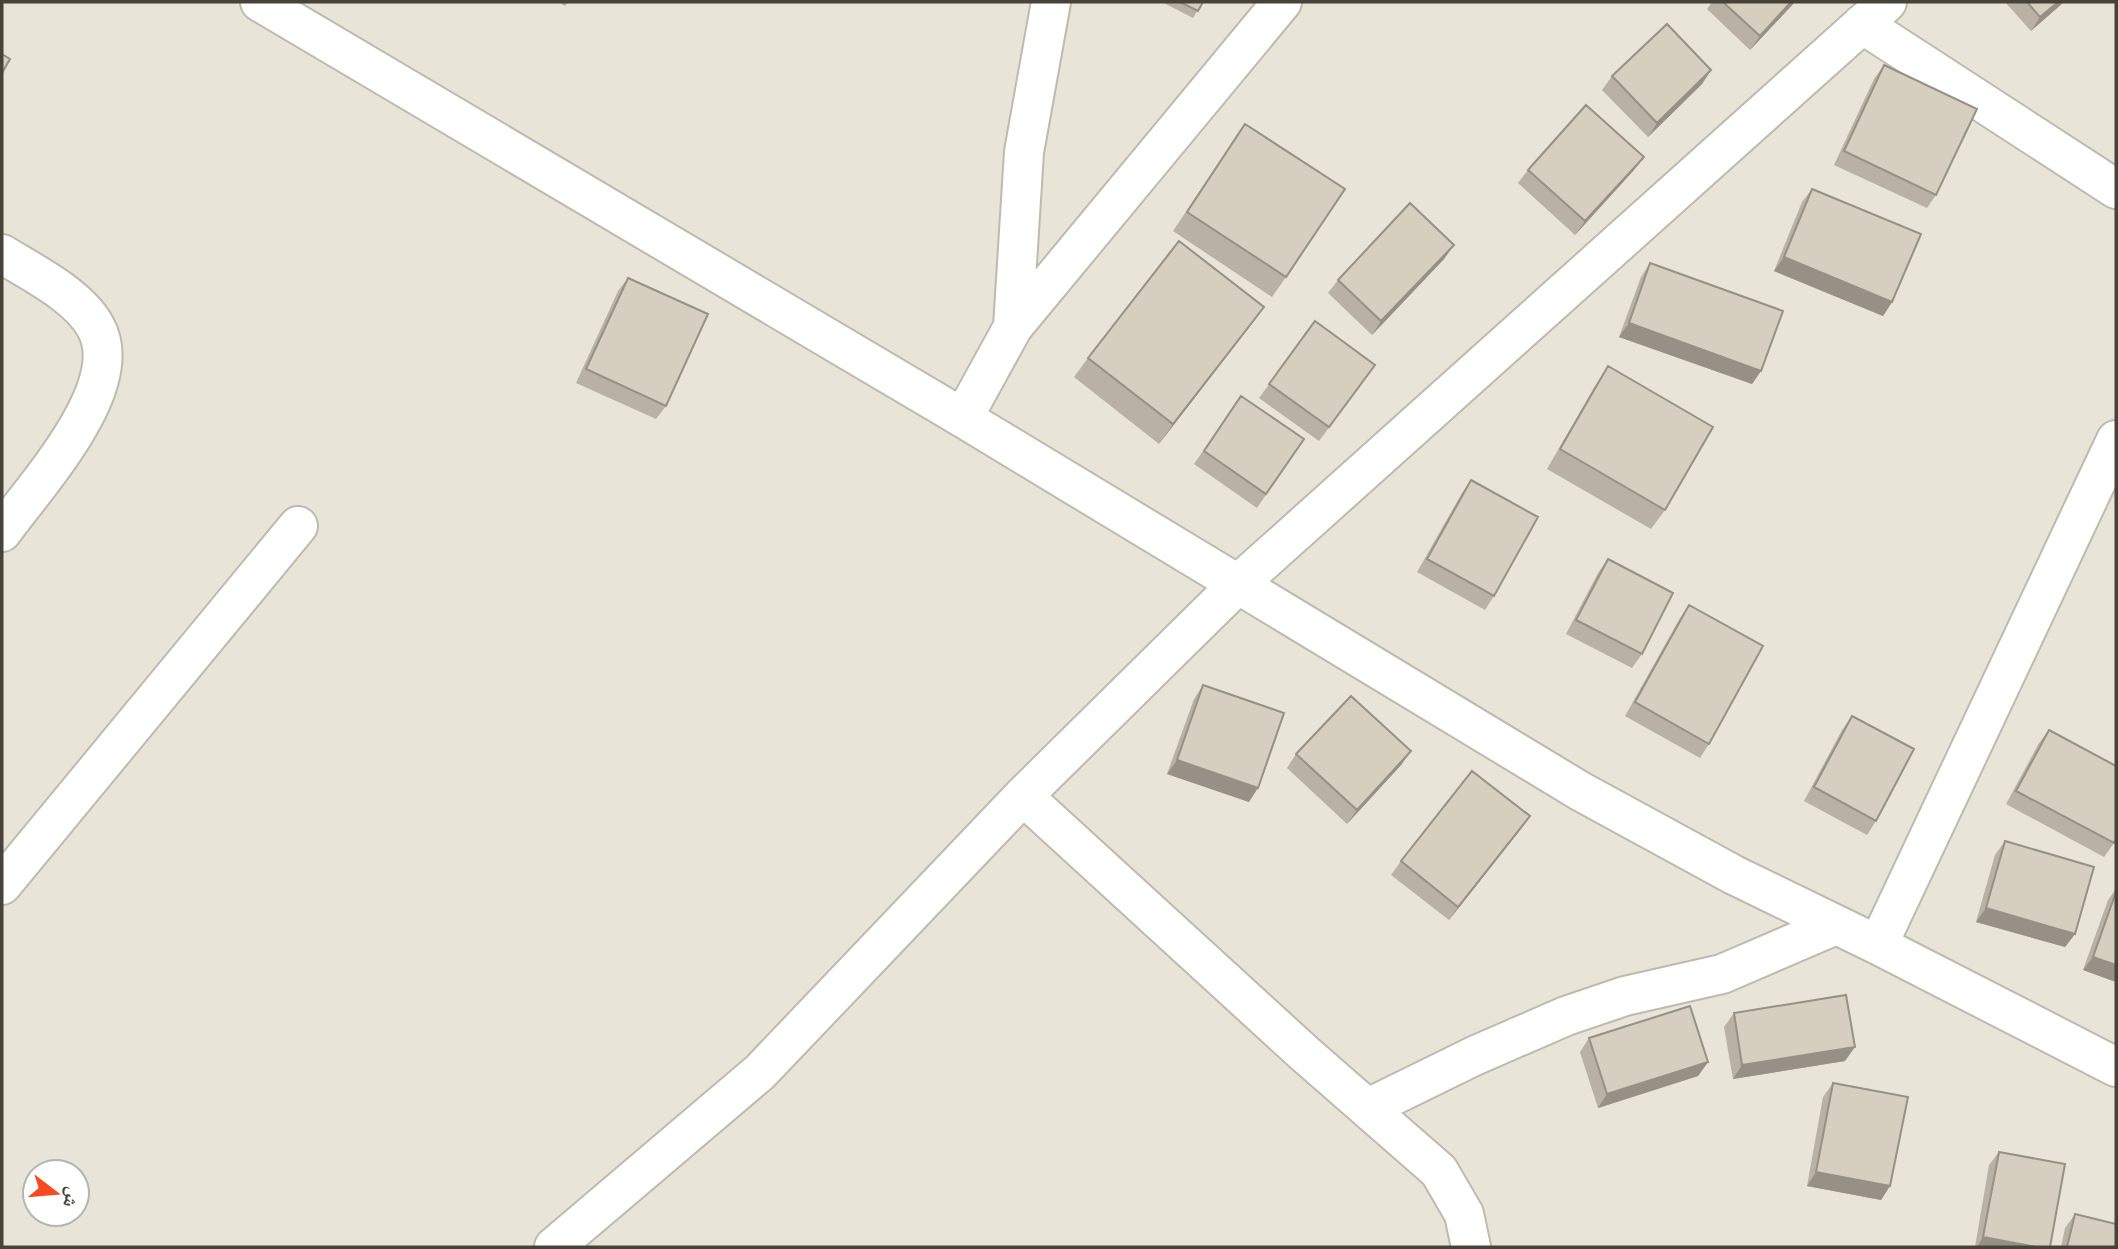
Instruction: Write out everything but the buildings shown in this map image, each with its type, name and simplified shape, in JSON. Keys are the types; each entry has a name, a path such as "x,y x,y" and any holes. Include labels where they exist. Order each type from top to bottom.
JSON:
{"street":[{"path":"260,2 963,418 1580,791 1734,875 1878,945 2116,1067"},
{"path":"1013,327 1024,152 1051,2"},
{"path":"963,418 1013,327 1282,2"},
{"path":"554,1247 761,1072 1023,796 1237,585 1874,13 2116,190"},
{"path":"2,254 64,293 96,326 103,359 88,414 2,532"},
{"path":"1878,945 2116,440"},
{"path":"2,885 298,526"},
{"path":"1023,796 1439,1171 1464,1214 1471,1247"},
{"path":"1368,1108 1474,1056 1566,1016 1625,996 1722,974 1836,925"}],"shaded area":[{"path":"2,2 2116,2 2116,1247 2,1247"}]}
